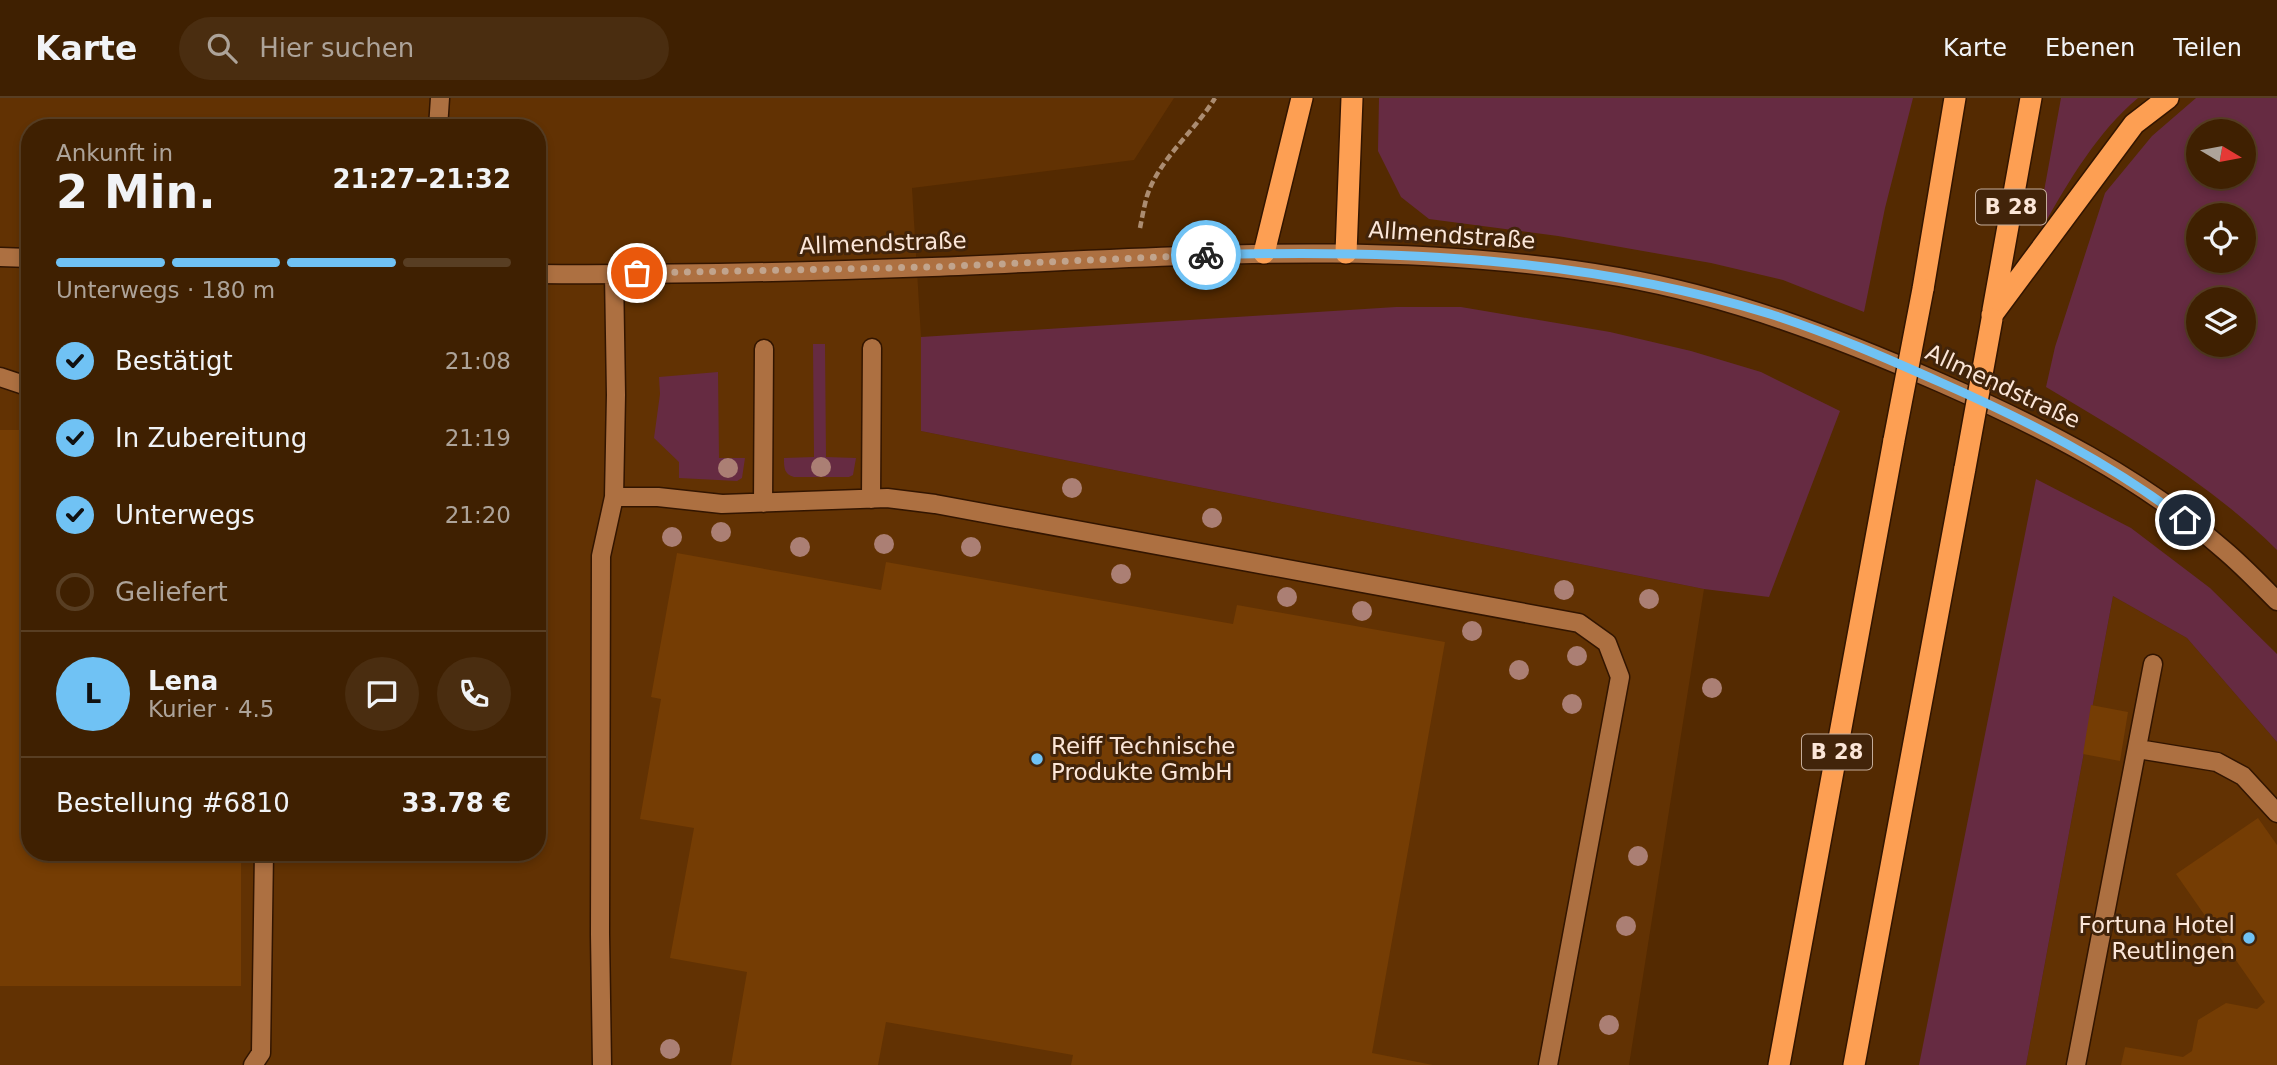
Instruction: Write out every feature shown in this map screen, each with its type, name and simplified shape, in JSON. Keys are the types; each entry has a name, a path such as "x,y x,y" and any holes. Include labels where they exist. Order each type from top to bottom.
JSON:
{"highway":[{"path":"1264,253 1302,98"},
{"path":"1346,253 1352,98"},
{"name":"B 28","path":"1779,1065 1923,289 1955,98"},
{"name":"B 28","path":"1854,1065 2031,98"},
{"path":"1992,317 2134,124 2168,98"}],"street":[{"path":"439,119 440,98"},
{"name":"Allmendstraße","path":"546,274 932,267 1136,257 1346,253 1464,257 1620,278 1697,294 1772,315 1845,341 1987,402 2092,457 2146,490 2224,550 2277,601"},
{"path":"0,257 21,258"},
{"path":"603,1065 600,934 601,556 614,497 614,273"},
{"path":"871,499 872,348"},
{"path":"763,503 764,349"},
{"path":"0,377 21,384"},
{"path":"614,497 658,497 722,505 887,498 935,504 1579,623 1606,643 1620,677 1548,1065"},
{"path":"2076,1065 2153,664"},
{"path":"2138,749 2217,762 2243,776 2277,813"},
{"path":"253,1065 261,1053 264,861"}],"path":[{"path":"1136,257 1148,194 1170,157 1215,98"}],"shaded area":[{"path":"0,98 1174,98 1134,160 912,188 921,337 921,431 1704,589 1629,1065 0,1065"},
{"path":"1379,98 1913,98 1885,208 1864,312 1783,280 1711,263 1558,236 1429,219 1401,197 1378,151"},
{"path":"2061,98 2138,98 2097,141 2044,225 2040,226 2038,224"},
{"path":"2196,98 2277,98 2277,550 2252,526 2196,482 2137,442 2046,387 2055,347 2105,193 2152,136"},
{"path":"1396,307 1461,307 1610,332 1691,351 1761,372 1840,411 1769,597 1704,589 921,431 921,337"},
{"path":"813,344 825,344 826,457 856,458 853,475 849,477 794,477 786,472 784,458 814,457"},
{"path":"718,372 719,458 745,458 742,478 737,481 679,478 679,462 654,438 660,394 659,377"},
{"path":"2036,479 2131,528 2210,588 2277,654 2277,742 2187,638 2113,596 2026,1065 1919,1065"},
{"path":"2113,596 2187,638 2277,742 2277,1065 2026,1065"}],"building":[{"path":"0,430 21,430 21,861 241,861 241,986 0,986"},
{"name":"Reiff Technische Produkte GmbH","path":"677,553 881,590 886,562 1233,624 1237,605 1445,642 1372,1053 1433,1065 1071,1065 1073,1055 886,1022 878,1065 731,1065 747,972 670,958 694,828 640,819 661,699 651,697"},
{"path":"2091,705 2128,712 2120,761 2083,754"},
{"name":"Fortuna Hotel Reutlingen","path":"2258,818 2277,845 2277,1065 2121,1065 2125,1047 2183,1057 2192,1051 2198,1020 2226,1003 2257,1009 2265,1002 2176,874"}],"way so far":[{"path":"637,273 932,267 1206,255"}],"place":[{"name":"Reiff Technische Produkte GmbH","path":"1037,759"},
{"name":"Fortuna Hotel Reutlingen","path":"2249,938"}],"route":[{"path":"1206,255 1346,253 1464,257 1620,278 1697,294 1772,315 1845,341 1987,402 2071,445 2146,490 2185,520"}]}
